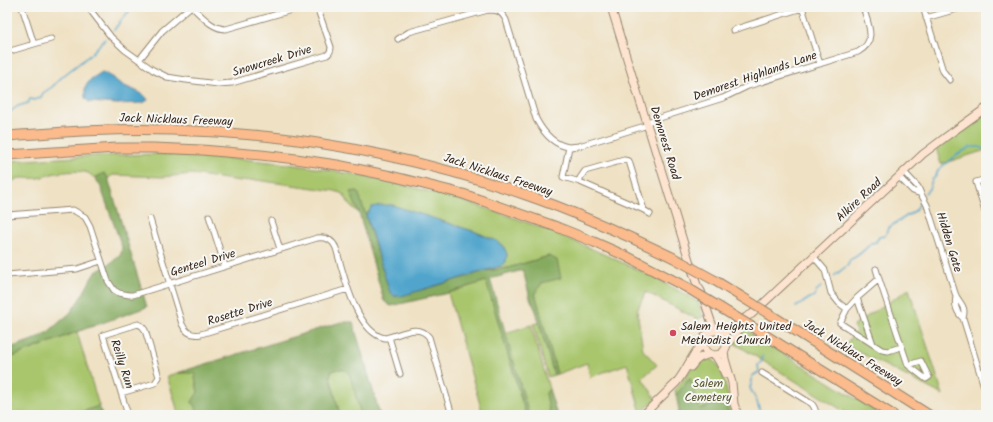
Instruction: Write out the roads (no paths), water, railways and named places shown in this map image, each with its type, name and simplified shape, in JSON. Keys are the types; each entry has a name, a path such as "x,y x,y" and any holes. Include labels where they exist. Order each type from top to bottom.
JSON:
{"highway":[{"name":"Jack Nicklaus Freeway","path":"7,136 84,131 171,130 257,135 294,139 396,157 526,195 586,218 672,257 737,294 929,415"},
{"path":"7,155 117,148 202,150 261,155 296,158 349,167 463,194 557,227 626,256 686,288 758,330 893,415"}],"main road":[{"name":"Demorest Road","path":"611,7 697,285 707,326 705,338"},
{"name":"Alkire Road","path":"720,333 732,330 746,317 752,314 928,150 986,108"},
{"name":"Demorest Road","path":"697,285 701,291 714,329 720,333"},
{"name":"Alkire Road","path":"725,349 733,336 752,314"},
{"path":"643,415 673,388 680,379 694,352 712,332 720,333 726,339 724,359 732,383 734,404 738,415"},
{"path":"705,338 705,349 713,354 721,365 726,377 733,415"},
{"path":"680,379 685,375 697,359 702,356 720,354 725,349"}],"street":[{"path":"22,7 34,44"},
{"name":"Snowcreek Drive","path":"88,7 111,37 125,50 153,70 167,77 226,84 327,55 331,51 330,44 317,7"},
{"path":"139,60 162,31 191,7 212,26 220,29 226,29 302,7"},
{"name":"Demorest Highlands Lane","path":"569,147 586,144 647,124 724,98 748,86 858,52 868,45 870,38 863,7"},
{"path":"922,7 943,71 950,80"},
{"path":"926,18 964,7"},
{"path":"734,30 802,8 820,64"},
{"path":"398,39 409,32 488,10 495,10 502,13 506,20 536,119 551,139 569,147 563,177 580,182 650,214"},
{"path":"7,52 51,39"},
{"path":"580,182 580,178 585,171 627,160 629,161 644,210"},
{"name":"Hidden Gate","path":"902,174 915,192 921,194 927,205 956,297 956,309 959,315 963,318 986,393"},
{"path":"986,179 976,182 986,215"},
{"name":"Genteel Drive","path":"7,215 73,210 85,217 90,226 108,281 114,290 119,293 134,295 323,237 329,239 336,248 348,289"},
{"path":"209,216 225,266"},
{"path":"150,219 170,284"},
{"path":"271,221 280,249"},
{"path":"814,257 824,270 831,293 839,303 847,309"},
{"path":"7,275 77,269 101,261"},
{"path":"876,269 908,365"},
{"path":"879,280 857,298 847,309 840,323 882,350 888,351 901,347"},
{"name":"Rosette Drive","path":"170,284 184,328 193,335 201,334 348,289"},
{"path":"348,289 356,310 364,322 377,336 385,338 416,330 423,331 426,334 430,340 452,415"},
{"path":"857,298 872,344"},
{"name":"Reilly Run","path":"121,393 155,383 159,377 145,330 138,324 103,335 121,393 128,415"},
{"path":"389,337 400,374"},
{"path":"762,373 812,404 817,415"}],"water":[{"path":"102,72 121,84 140,93 148,100 143,103 117,104 89,102 85,98 85,87 91,79"},
{"path":"392,205 476,232 497,241 503,245 507,254 506,262 501,266 401,296 394,296 389,290 366,215 372,207"}],"waterway":[{"path":"114,30 133,7"},
{"path":"7,114 18,106 28,103 30,99 35,100 41,97 43,93 90,55 105,39"},
{"path":"925,193 929,189 938,170 955,156 970,147 986,149"},
{"path":"834,276 848,265 850,260 861,253 871,243 876,242 879,237 885,236 888,228 916,210 920,202"},
{"path":"796,307 815,296 816,291 821,287"},
{"path":"759,415 758,405 750,388 752,376 759,372 758,365 762,361 762,356"}],"place":[{"name":"Salem Heights United Methodist Church","path":"673,333"}],"park label":[{"name":"Salem Cemetery","path":"708,390"}]}
